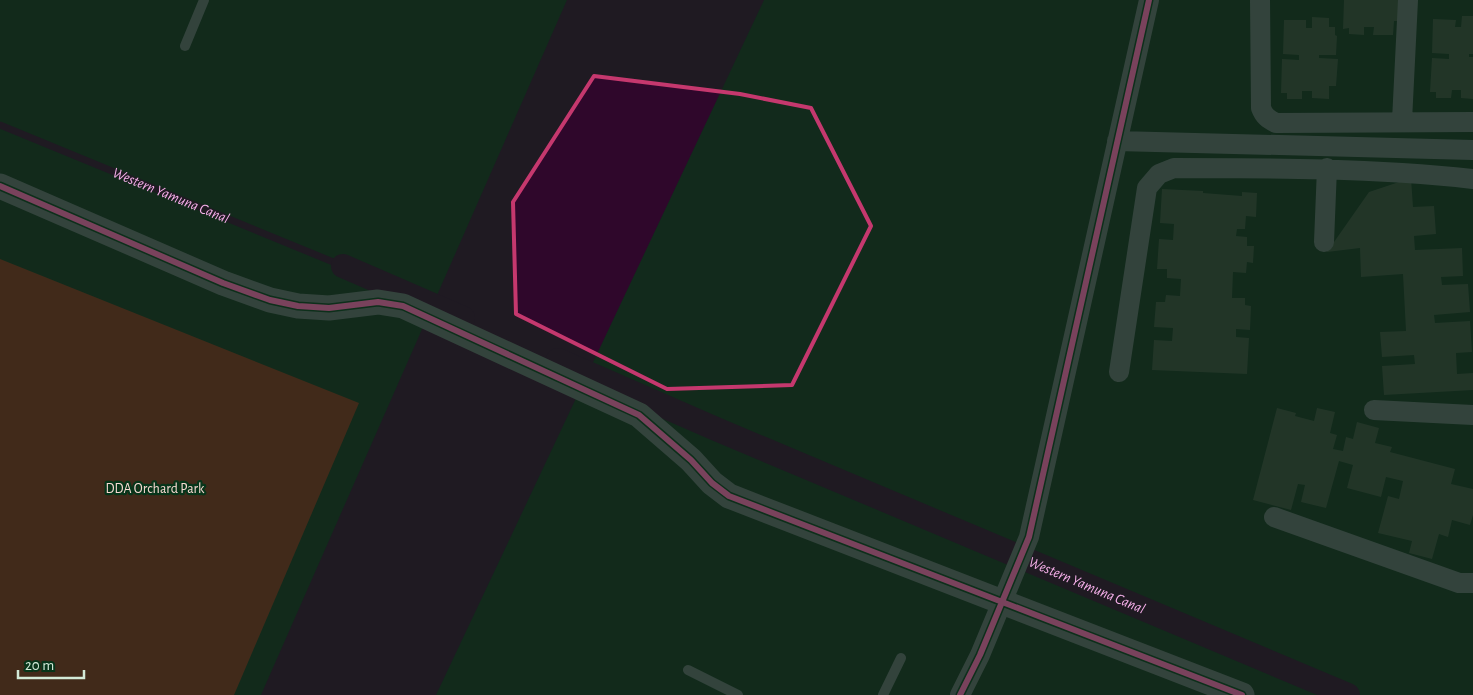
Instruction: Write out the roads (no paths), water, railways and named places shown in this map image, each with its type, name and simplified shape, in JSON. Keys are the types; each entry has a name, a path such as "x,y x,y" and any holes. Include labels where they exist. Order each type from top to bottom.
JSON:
{"street":[{"path":"960,695 980,655 1028,537 1149,0"},
{"path":"1260,0 1261,108 1268,119 1276,123 1402,124 1473,122"},
{"path":"1402,147 1408,0"},
{"path":"1117,141 1473,150"},
{"path":"1430,174 1431,149"},
{"path":"1119,372 1147,188 1159,174 1174,168 1327,168 1430,174 1473,179"},
{"path":"1324,242 1327,168"},
{"path":"0,186 223,283 270,300 298,306 329,308 378,302 403,306 639,415 691,460 712,483 729,496 1242,695"},
{"path":"1374,410 1473,415"},
{"path":"1274,516 1459,583 1473,583"}],"lane":[{"path":"185,46 204,0"},
{"path":"883,695 901,658"},
{"path":"688,670 738,695"}],"waterway":[{"name":"Western Yamuna Canal","path":"0,125 343,266"},
{"path":"343,266 463,318"},
{"name":"Western Yamuna Canal","path":"558,360 716,429 1348,695"}],"park label":[{"name":"DDA Orchard Park","path":"155,488"}]}
